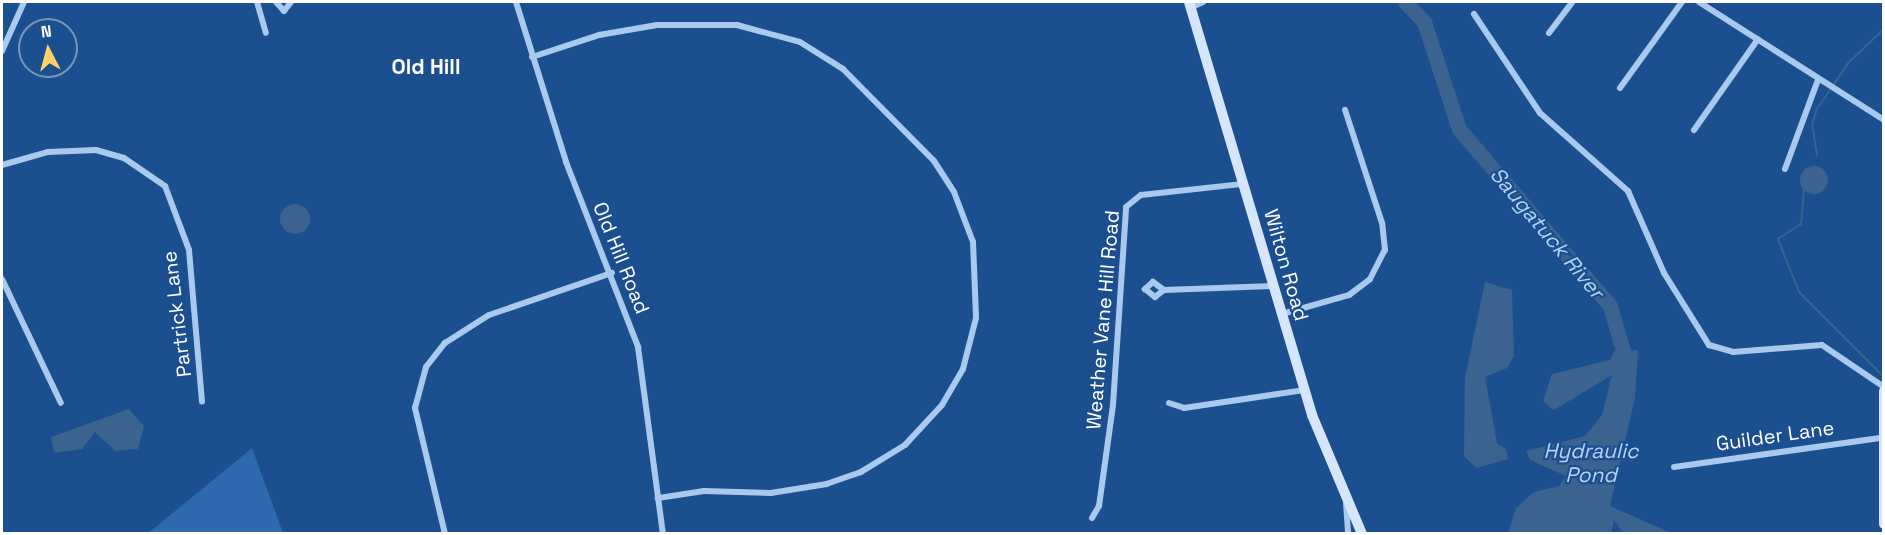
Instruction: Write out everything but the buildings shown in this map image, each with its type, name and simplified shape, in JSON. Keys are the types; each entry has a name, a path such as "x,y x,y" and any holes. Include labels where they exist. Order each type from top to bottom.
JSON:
{"main road":[{"name":"Wilton Road","path":"1190,4 1304,390 1347,503 1362,534"},
{"path":"1884,389 1880,438 1884,524"}],"street":[{"path":"2,51 24,2"},
{"path":"257,2 266,33"},
{"path":"276,2 284,11 291,2"},
{"name":"Old Hill Road","path":"516,2 574,185 612,273 644,370 663,534"},
{"path":"1190,4 1203,2"},
{"path":"1549,33 1572,2"},
{"path":"1620,88 1682,2"},
{"path":"1699,2 1758,39 1833,91 1884,120"},
{"path":"1474,14 1540,113 1628,191 1664,273 1709,345 1733,352 1822,345 1884,389"},
{"path":"532,57 599,35 666,25 737,25 800,42 843,69 934,161 954,192 973,242 976,318 963,369 942,405 905,445 861,472 827,484 766,494 704,491 658,498"},
{"path":"1694,130 1758,39"},
{"path":"1785,169 1818,80"},
{"path":"1281,314 1357,290 1376,271 1385,250 1382,223 1345,110"},
{"name":"Partrick Lane","path":"2,165 48,152 96,150 124,158 165,186 189,250 202,401"},
{"name":"Weather Vane Hill Road","path":"1092,518 1099,506 1113,405 1126,207 1141,195 1243,184"},
{"path":"445,534 415,413 426,367 445,343 489,315 612,273"},
{"path":"2,279 61,403"},
{"path":"1164,290 1273,286"},
{"path":"1169,403 1184,408 1304,390"},
{"name":"Guilder Lane","path":"1674,467 1880,438"},
{"path":"1347,503 1348,534"}],"shaded area":[{"path":"252,448 283,533 148,533 157,526"}],"water":[{"path":"1814,166 1824,170 1828,180 1824,190 1814,194 1804,190 1800,180 1804,170"},
{"path":"295,204 301,205 309,213 309,225 301,233 295,234 289,233 281,225 280,219 281,213 289,205"},
{"path":"1485,282 1512,290 1514,356 1507,368 1485,377 1497,443 1506,449 1508,459 1476,468 1464,456 1465,378"},
{"name":"Hydraulic Pond","path":"1638,350 1635,398 1610,506 1671,533 1623,533 1614,520 1611,533 1508,533 1516,508 1534,492 1559,486 1566,476 1530,460 1526,451 1585,436 1602,415 1612,375 1554,410 1543,401 1552,374 1610,360 1614,351"},
{"path":"129,409 144,426 138,449 115,451 95,432 82,449 54,453 51,437"}],"waterway":[{"name":"Saugatuck River","path":"1405,2 1424,22 1459,129 1610,306 1628,368"},
{"path":"1817,155 1812,125 1817,109 1849,62 1884,29"},
{"path":"1804,190 1801,224 1778,239 1799,292 1884,377"}],"district":[{"name":"Old Hill","path":"426,67"}]}
